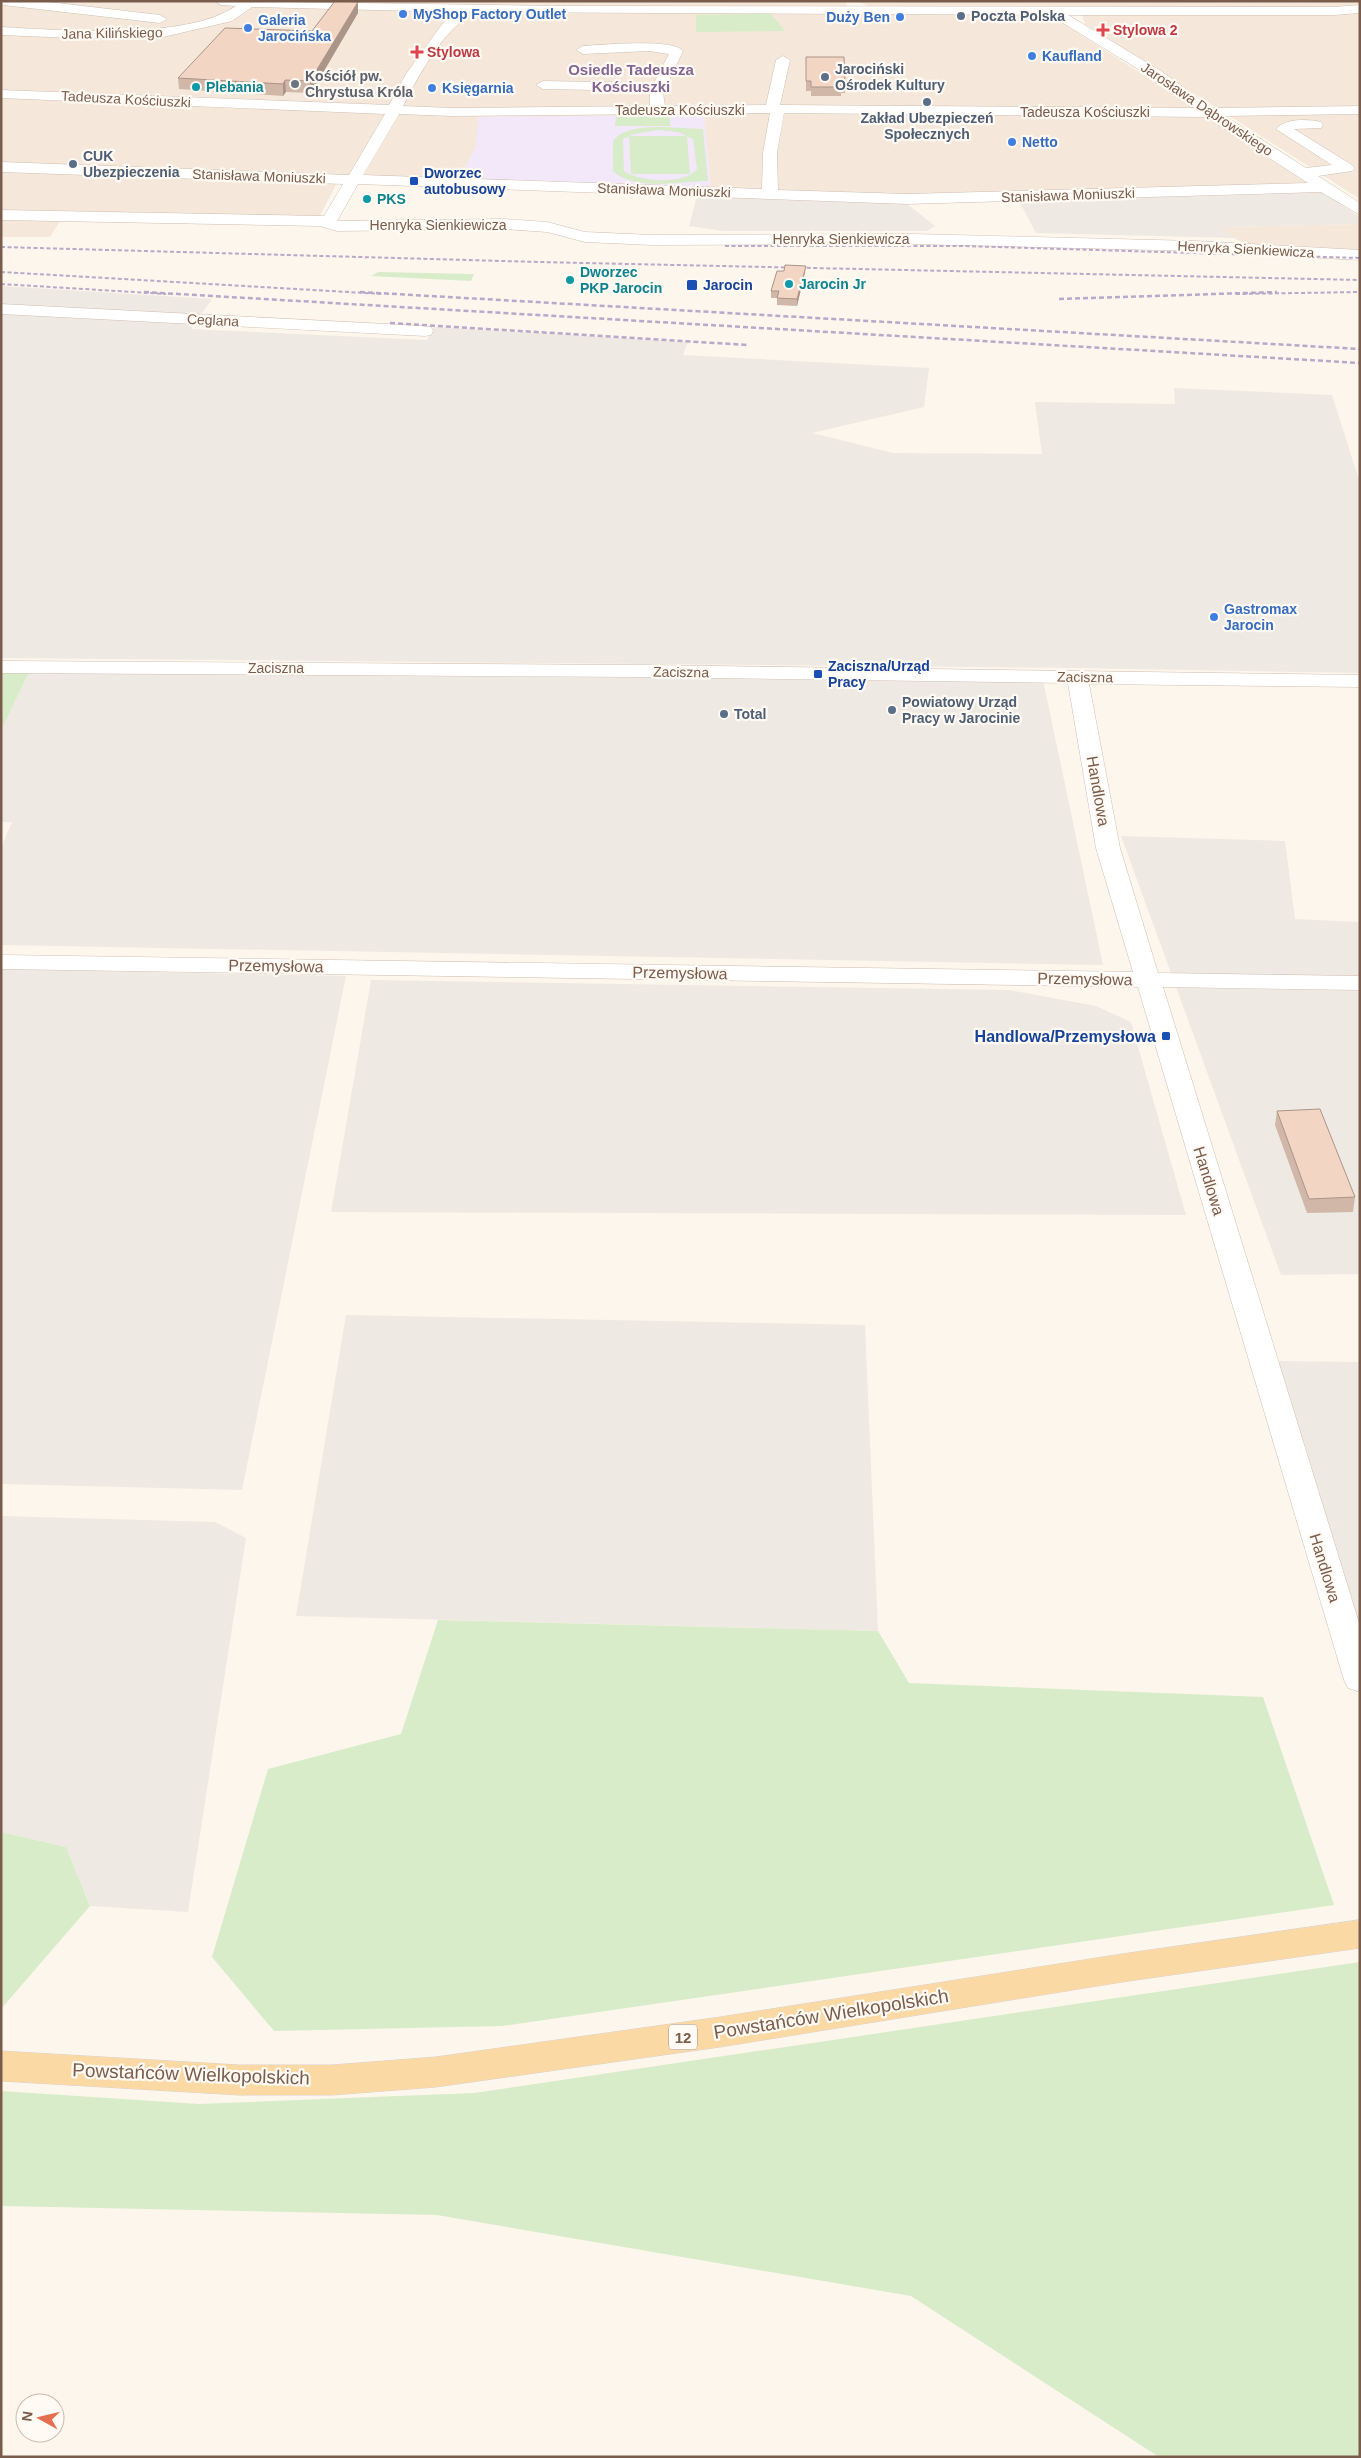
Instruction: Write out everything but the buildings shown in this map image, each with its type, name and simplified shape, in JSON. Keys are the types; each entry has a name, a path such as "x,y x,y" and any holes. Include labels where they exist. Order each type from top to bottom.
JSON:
{"main road":[{"name":"Powstańców Wielkopolskich","path":"1,2066 239,2080 332,2080 436,2072 701,2034 1102,1971 1360,1934"}],"street":[{"path":"3,1 205,24"},
{"path":"221,1 465,9 561,6 854,6 1053,11 1334,11 1360,9"},
{"name":"Jana Kilińskiego","path":"5,34 156,34 231,17 247,3"},
{"path":"325,222 332,219 411,77 448,26 458,19 465,9"},
{"name":"Jarosława Dąbrowskiego","path":"1053,11 1160,78 1208,112 1359,209"},
{"path":"583,50 648,47 673,50 676,54 656,93 658,110"},
{"path":"770,194 770,153 777,114 773,104 783,60"},
{"path":"543,85 658,87"},
{"path":"604,111 604,92 608,85"},
{"name":"Tadeusza Kościuszki","path":"1,94 452,112 658,110 1208,112 1360,110"},
{"path":"1305,173 1347,168 1283,128 1292,125 1360,124"},
{"path":"1341,164 1360,163"},
{"name":"Stanisława Moniuszki","path":"1,167 932,199 1326,187"},
{"name":"Henryka Sienkiewicza","path":"1,215 325,222 337,226 503,224 547,227 585,237 652,240 921,239 1195,246 1360,255"},
{"name":"Ceglana","path":"1,309 425,331"},
{"name":"Zaciszna","path":"1,667 1360,681"},
{"name":"Handlowa","path":"1077,677 1108,848 1360,1680"},
{"name":"Przemysłowa","path":"1,962 1360,984"}],"shaded area":[{"path":"1,1 844,1 853,13 1031,13 1058,20 1313,184 985,194 878,195 341,175 319,218 65,213 50,237 1,237"},
{"path":"858,1 1360,1 1360,199 1085,24 1080,8 872,8"},
{"path":"704,115 711,187 460,178 476,146 478,117"},
{"path":"1322,192 1360,217 1360,224 1221,227 1235,238 1036,233 1019,201"},
{"path":"697,196 906,203 935,226 927,231 723,231 689,226"},
{"path":"1360,224 1360,252 1243,244 1220,227"},
{"path":"1,286 212,299 191,329 427,340 434,327 688,342 683,355 929,368 924,407 812,433 893,453 1042,454 1035,402 1175,404 1174,388 1332,395 1360,483 1360,673 1075,668 1,658"},
{"path":"29,672 1043,680 1103,965 1,945 1,848 12,822 1,822 1,731"},
{"path":"1121,836 1285,841 1295,919 1360,922 1360,1274 1281,1275"},
{"path":"1,969 346,976 242,1490 1,1484"},
{"path":"371,980 1009,990 1096,1006 1131,1022 1186,1215 331,1212"},
{"path":"346,1315 865,1325 878,1631 296,1616"},
{"path":"1277,1361 1360,1362 1360,1628"},
{"path":"1,1516 215,1522 246,1538 188,1912 90,1906 66,1847 1,1832"}],"green space":[{"path":"771,14 785,31 696,32 696,15"},
{"path":"616,116 670,116 670,126 615,126"},
{"path":"658,127 703,129 708,181 645,183 622,177 613,171 613,141 617,136 629,130","holes":["658,130 678,132 693,139 697,169 691,174 683,178 662,180 640,178 624,171 623,139 634,134"]},
{"path":"629,136 687,136 690,174 631,174"},
{"path":"378,272 474,274 471,281 371,276"},
{"path":"1,672 29,672 1,731"},
{"path":"438,1620 878,1631 909,1683 1263,1697 1334,1905 502,2026 274,2031 212,1957 268,1769 401,1734"},
{"path":"1,1832 66,1847 90,1906 1,2009"},
{"path":"1360,1962 1360,2457 1159,2457 911,2296 437,2215 1,2206 1,2091 199,2104 474,2093"}],"railway":[{"path":"725,246 963,246 1360,258"},
{"path":"1,247 539,262 1360,280"},
{"path":"1,272 382,294"},
{"path":"1,284 166,294"},
{"path":"144,292 1360,363"},
{"path":"360,292 1360,349"},
{"path":"1059,299 1277,292"},
{"path":"1236,294 1360,292"},
{"path":"390,323 748,345"}],"place":[{"name":"MyShop Factory Outlet","path":"403,14"},
{"name":"Poczta Polska","path":"961,16"},
{"name":"Duży Ben","path":"900,17"},
{"name":"Galeria Jarocińska","path":"248,28"},
{"name":"Stylowa 2","path":"1103,30"},
{"name":"Stylowa","path":"417,52"},
{"name":"Kaufland","path":"1032,56"},
{"name":"Jarociński Ośrodek Kultury","path":"825,77"},
{"name":"Kościół pw. Chrystusa Króla","path":"295,84"},
{"name":"Plebania","path":"196,87"},
{"name":"Księgarnia","path":"432,88"},
{"name":"Zakład Ubezpieczeń Społecznych","path":"927,102"},
{"name":"Netto","path":"1012,142"},
{"name":"CUK Ubezpieczenia","path":"73,164"},
{"name":"Dworzec autobusowy","path":"414,181"},
{"name":"PKS","path":"367,199"},
{"name":"Dworzec PKP Jarocin","path":"570,280"},
{"name":"Jarocin Jr","path":"789,284"},
{"name":"Jarocin","path":"692,285"},
{"name":"Gastromax Jarocin","path":"1214,617"},
{"name":"Zaciszna/Urząd Pracy","path":"818,674"},
{"name":"Powiatowy Urząd Pracy w Jarocinie","path":"892,710"},
{"name":"Total","path":"724,714"},
{"name":"Handlowa/Przemysłowa","path":"1166,1036"}],"district":[{"name":"Osiedle Tadeusza Kościuszki","path":"631,78"}]}
